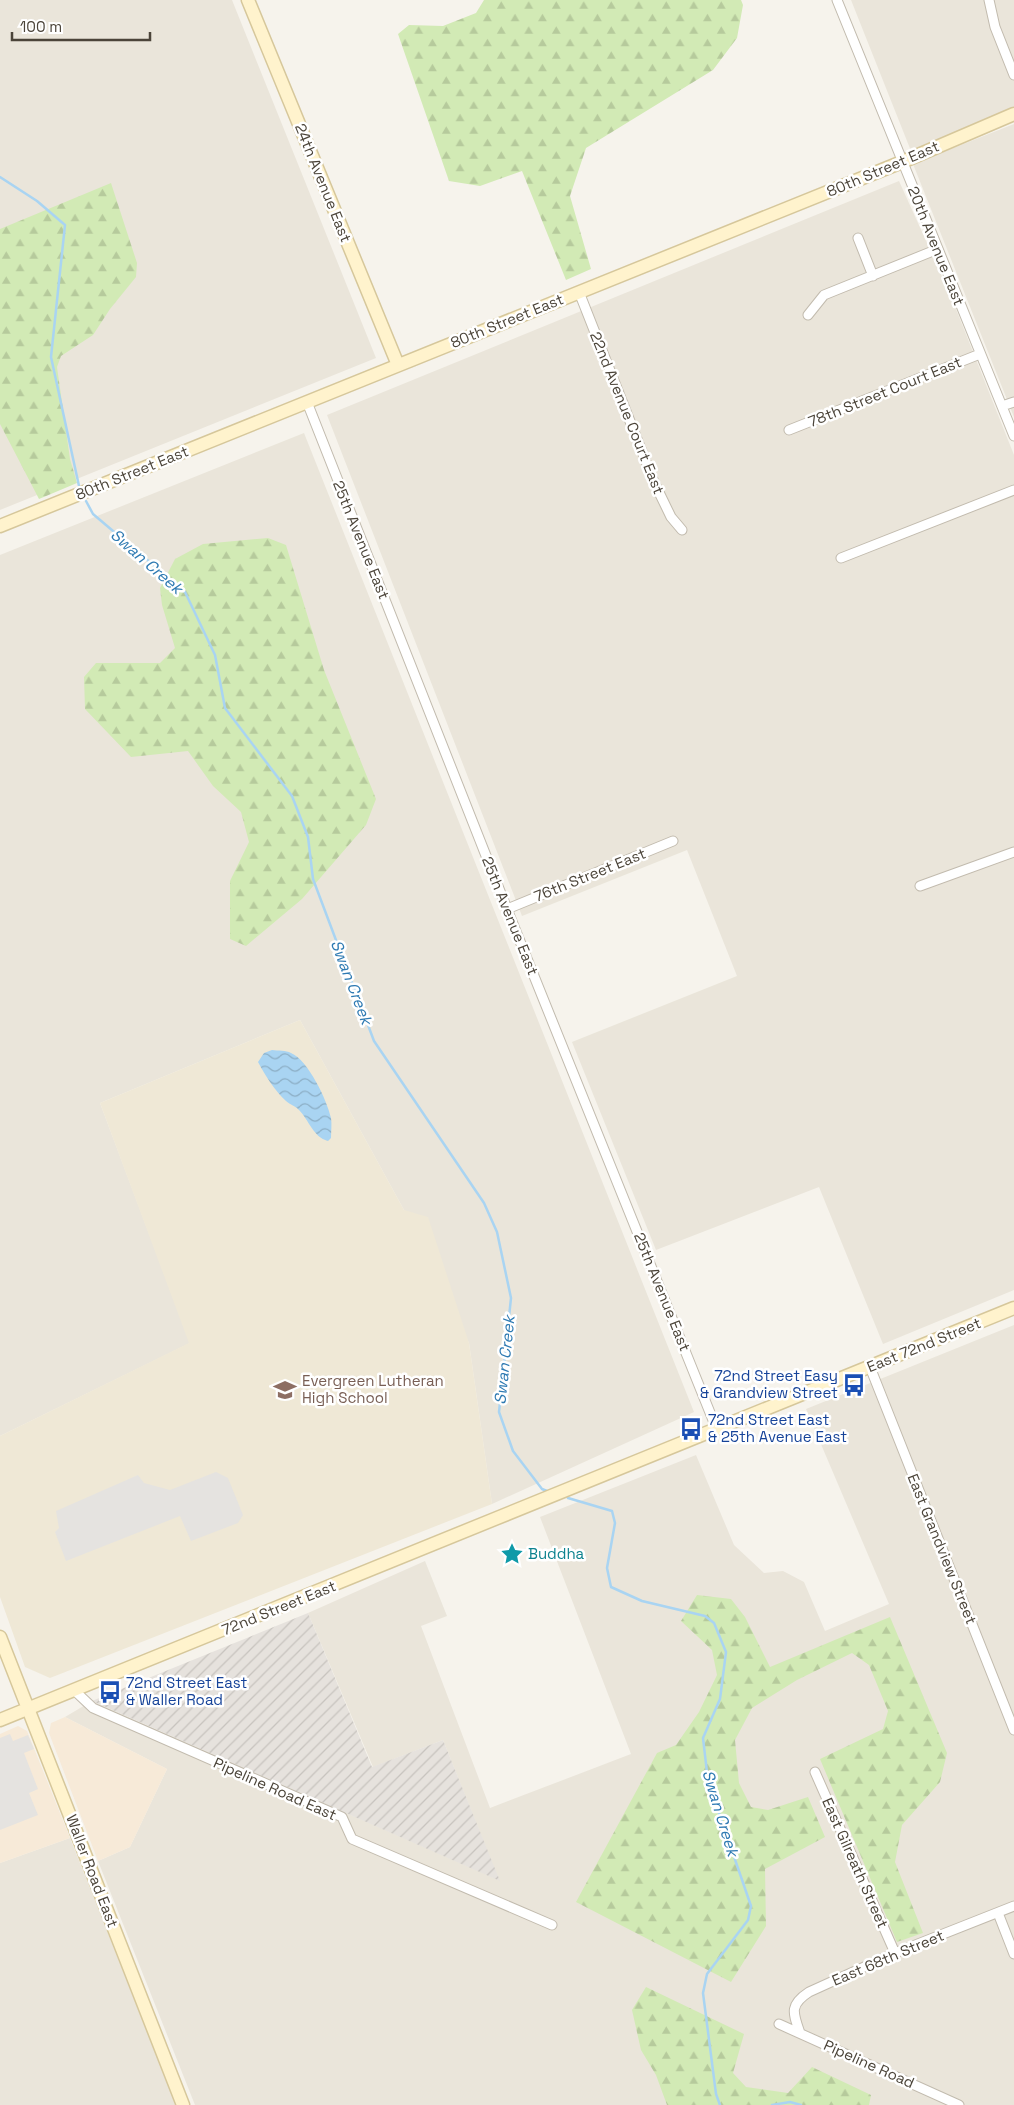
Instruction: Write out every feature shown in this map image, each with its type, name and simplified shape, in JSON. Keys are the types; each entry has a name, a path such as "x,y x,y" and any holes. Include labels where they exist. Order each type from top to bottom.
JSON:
{"street":[{"name":"24th Avenue East","path":"248,0 398,365"},
{"name":"20th Avenue East","path":"837,0 1014,436"},
{"path":"989,0 995,27 1014,75"},
{"name":"80th Street East","path":"0,526 902,162 1014,114"},
{"path":"858,238 873,276"},
{"path":"808,315 824,294 938,249"},
{"name":"22nd Avenue Court East","path":"578,292 654,482 671,517 682,530"},
{"name":"78th Street Court East","path":"789,430 980,354"},
{"name":"25th Avenue East","path":"307,402 507,909 717,1430"},
{"path":"1002,406 1014,402"},
{"path":"841,558 1014,490"},
{"name":"76th Street East","path":"507,909 673,841"},
{"path":"920,886 1014,852"},
{"name":"East 72nd Street","path":"557,1495 1014,1308"},
{"name":"East Grandview Street","path":"870,1367 1014,1730"},
{"name":"72nd Street East","path":"0,1720 557,1495"},
{"name":"Waller Road East","path":"0,1637 183,2105"},
{"name":"Pipeline Road East","path":"75,1690 93,1708 342,1817 352,1839 552,1925"},
{"name":"East Gilreath Street","path":"815,1772 895,1953"},
{"name":"East 68th Street","path":"800,2033 794,2016 796,2003 799,1998 809,1992 895,1953 1014,1906"},
{"path":"998,1913 1014,1954"},
{"name":"Pipeline Road","path":"778,2024 959,2105"}],"shaded area":[{"path":"0,0 232,0 376,358 0,510"},
{"path":"851,0 1014,0 1014,109 911,151"},
{"path":"1014,124 1014,417 913,164"},
{"path":"899,181 950,294 1014,455 1014,1290 883,1344 819,1187 656,1250 572,1042 737,976 687,850 522,916 327,415"},
{"path":"304,433 694,1412 492,1504 469,1343 404,1210 300,1020 100,1103 190,1343 0,1436 0,555"},
{"name":"Evergreen Lutheran High School","path":"300,1020 404,1210 428,1217 469,1343 492,1504 50,1678 25,1667 0,1597 0,1436 189,1343 100,1103"},
{"path":"1014,1325 1014,2105 195,2105 98,1861 130,1847 167,1769 65,1717 92,1701 499,1880 443,1740 373,1767 308,1613 425,1561 447,1616 421,1626 490,1808 631,1754 540,1517 696,1455 734,1545 764,1573 783,1571 804,1582 825,1631 889,1604 806,1409"},
{"path":"216,1472 228,1478 243,1515 238,1523 191,1541 180,1516 66,1561 55,1532 59,1528 56,1511 138,1475 144,1483 170,1490"},
{"path":"308,1613 372,1767 443,1740 500,1881 92,1701"},
{"path":"65,1717 167,1769 130,1847 98,1861 49,1733 51,1723"},
{"path":"18,1726 27,1731 70,1838 0,1863 0,1734"},
{"path":"10,1734 13,1741 28,1735 34,1749 24,1753 38,1789 29,1793 38,1815 0,1830 0,1738"},
{"path":"70,1838 176,2105 0,2105 0,1863"}],"green space":[{"path":"484,0 741,0 743,5 737,38 713,70 586,148 570,196 591,269 566,280 522,171 480,186 449,181 398,34 409,25 443,26 476,13"},
{"path":"111,183 137,263 136,277 110,309 93,335 61,356 57,367 70,459 77,483 39,499 0,424 0,229"},
{"path":"268,538 286,545 324,670 376,799 366,825 302,899 246,946 230,939 230,881 249,842 241,812 213,786 188,751 131,757 85,709 84,677 96,663 160,663 175,648 162,605 160,588 175,559 203,544"},
{"path":"697,1595 731,1599 745,1617 770,1667 890,1617 947,1753 940,1782 902,1825 895,1862 923,1933 897,1942 820,1759 883,1729 888,1711 869,1665 852,1653 797,1680 752,1708 735,1740 739,1783 751,1807 768,1810 808,1797 825,1837 765,1869 766,1926 731,1982 576,1902 657,1753 676,1745 699,1712 717,1675 712,1650 681,1621"},
{"path":"646,1987 744,2034 733,2073 746,2087 788,2093 812,2067 871,2095 869,2105 667,2105 656,2075 641,2050 632,2010"}],"water":[{"path":"272,1050 284,1051 297,1057 316,1081 331,1118 331,1138 328,1141 319,1136 303,1114 282,1097 264,1072 258,1062 264,1053"}],"waterway":[{"name":"Swan Creek","path":"0,177 37,201 65,225 51,357 79,486"},
{"name":"Swan Creek","path":"86,501 93,514 185,592 215,655 225,708 292,796 308,837 313,879 374,1041 484,1203 497,1232 511,1298 499,1412 513,1451 542,1489 547,1491"},
{"name":"Swan Creek","path":"568,1498 612,1511 615,1523 607,1568 611,1587 642,1601 705,1616 714,1623 726,1652 720,1699 703,1738 708,1781 751,1906 748,1920 707,1974 703,1993 716,2094 720,2105"},
{"name":"Swan Creek","path":"772,2105 790,2102 801,2105"}],"place":[{"name":"72nd Street Easy & Grandview Street","path":"854,1385"},
{"name":"Evergreen Lutheran High School","path":"285,1390"},
{"name":"72nd Street East & 25th Avenue East","path":"691,1429"},
{"name":"Buddha","path":"512,1554"},
{"name":"72nd Street East & Waller Road","path":"110,1692"}]}
